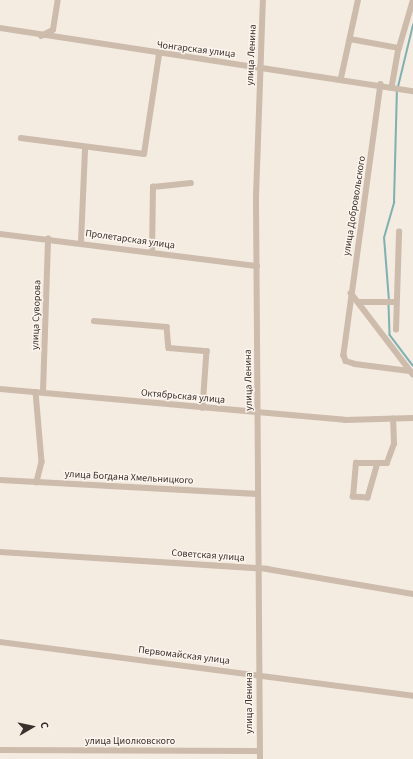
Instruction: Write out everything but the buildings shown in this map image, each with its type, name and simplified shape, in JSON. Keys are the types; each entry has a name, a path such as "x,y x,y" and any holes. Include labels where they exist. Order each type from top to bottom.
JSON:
{"street":[{"path":"40,36 53,30 58,0"},
{"name":"улица Ленина","path":"260,759 257,266 260,68 263,0"},
{"path":"341,78 358,0"},
{"path":"391,86 399,48 413,0"},
{"name":"Чонгарская улица","path":"0,28 159,55 341,78 410,90"},
{"path":"350,39 399,48"},
{"path":"20,138 84,149 144,154 159,55"},
{"name":"улица Добровольского","path":"381,84 351,293 344,355 346,360 355,364 412,372"},
{"path":"81,242 84,149"},
{"path":"152,252 152,186 190,183"},
{"path":"396,330 399,232"},
{"name":"Пролетарская улица","path":"0,234 81,242 257,266"},
{"name":"улица Суворова","path":"43,392 48,239"},
{"path":"351,293 412,372"},
{"path":"359,302 396,302"},
{"path":"94,321 167,327 169,348 206,351 203,408"},
{"name":"Октябрьская улица","path":"0,389 258,413 393,419 413,418"},
{"path":"36,392 42,462 37,482"},
{"path":"378,463 368,498 353,497 356,463 378,463 387,463 394,444 393,419"},
{"name":"улица Богдана Хмельницкого","path":"0,480 258,494"},
{"name":"Советская улица","path":"0,552 260,568 413,594"},
{"name":"Первомайская улица","path":"0,642 259,674 413,696"},
{"name":"улица Циолковского","path":"0,750 260,751"}],"waterway":[{"path":"398,87 413,25"},
{"path":"389,301 384,238 394,202 397,91"},
{"path":"389,305 390,335 413,365"}]}
